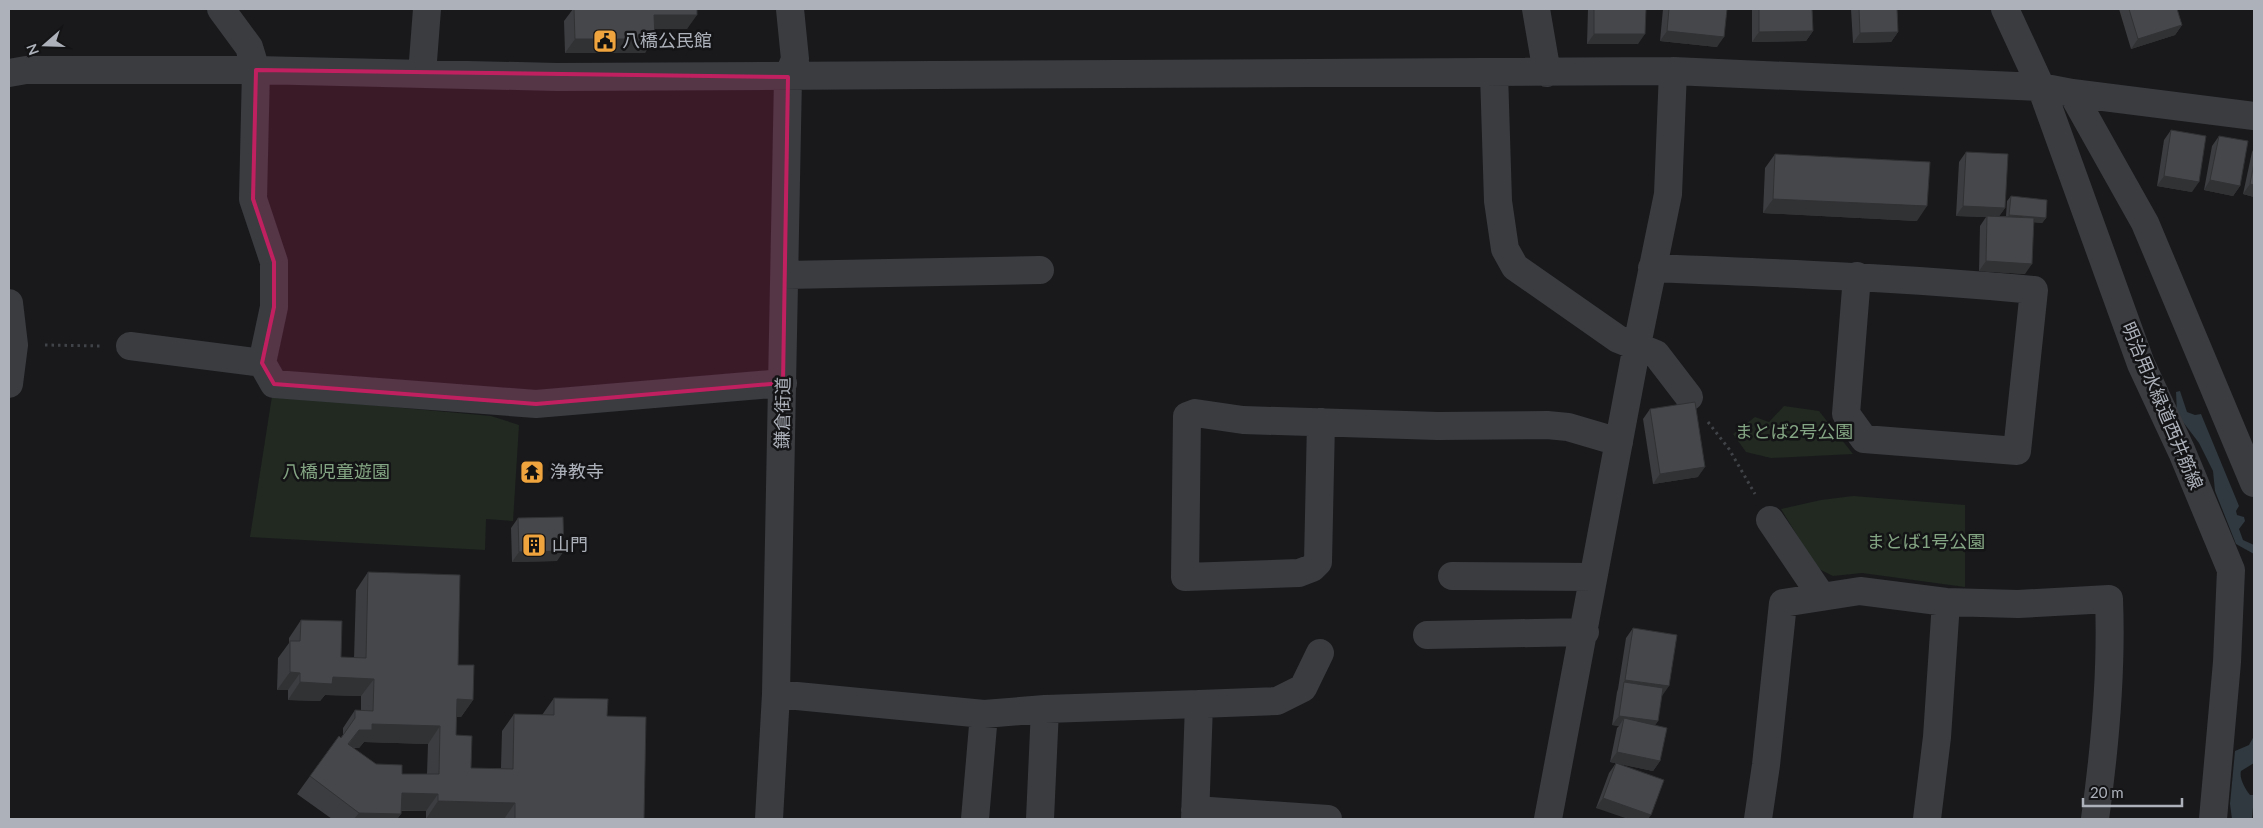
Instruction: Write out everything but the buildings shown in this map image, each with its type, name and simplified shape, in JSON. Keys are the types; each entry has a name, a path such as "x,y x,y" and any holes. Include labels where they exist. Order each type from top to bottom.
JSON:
{"street":[{"path":"221,9 249,47 256,70 253,199 274,262 274,306 262,363 274,384 536,404 783,383"},
{"path":"422,74 427,9"},
{"name":"鎌倉街道","path":"769,819 776,694 788,77 795,59 790,9"},
{"path":"1536,9 1547,73"},
{"name":"明治用水緑道西井筋線","path":"2005,9 2041,87 2141,364 2182,452 2231,570 2228,662 2213,819"},
{"path":"15,64 546,77 1673,71 2041,87 2072,93 2254,116"},
{"path":"1548,819 1585,632 1593,577 1637,345 1668,194 1673,71"},
{"path":"1494,73 1498,201 1505,249 1515,267 1618,339 1656,354 1689,398"},
{"path":"2072,93 2145,223 2254,483"},
{"path":"1652,268 1857,276 2034,290 2017,451 1864,439 1846,414 1857,276"},
{"path":"785,275 1040,270"},
{"path":"9,303 14,345 9,384"},
{"path":"130,346 262,363"},
{"path":"1321,422 1318,562 1312,568 1299,573 1185,577 1187,416 1195,413 1243,420 1321,422 1438,426 1547,425 1568,427 1619,442"},
{"path":"1770,520 1822,597"},
{"path":"1452,576 1593,577"},
{"path":"1758,819 1766,766 1783,603 1860,591 1946,602 2018,604 2110,599 2104,756 2095,819"},
{"path":"1927,819 1937,737 1946,602"},
{"path":"1427,635 1585,632"},
{"path":"776,694 984,714 1045,709 1277,701 1303,688 1320,653"},
{"path":"1199,704 1195,815 1328,819"},
{"path":"1040,819 1045,709"},
{"path":"975,819 984,714"}],"path":[{"path":"14,345 130,346"},
{"path":"1689,398 1729,450 1770,520"}],"highlighted area":[{"path":"256,70 788,77 783,383 536,404 274,384 262,363 274,307 274,262 253,199"}],"green space":[{"name":"八橋児童遊園","path":"272,396 491,416 519,425 513,521 486,519 485,550 250,537"},
{"name":"まとば2号公園","path":"1784,406 1819,411 1853,454 1771,458 1746,452 1733,434 1755,417 1769,422"},
{"name":"まとば1号公園","path":"1853,496 1965,505 1965,587 1862,573 1833,576 1817,568 1781,509 1821,500"}],"shaded area":[{"path":"2180,391 2187,412 2195,415 2201,414 2239,506 2236,511 2237,515 2244,517 2245,521 2239,529 2243,540 2254,545 2254,554 2236,544 2215,491 2213,471 2199,443 2177,414 2176,392"},
{"path":"2254,736 2254,763 2241,771 2246,790 2250,795 2254,795 2252,819 2232,819 2230,804 2235,751 2249,745"}],"place":[{"name":"八橋公民館","path":"605,41"},
{"name":"浄教寺","path":"532,472"},
{"name":"山門","path":"534,545"}]}
